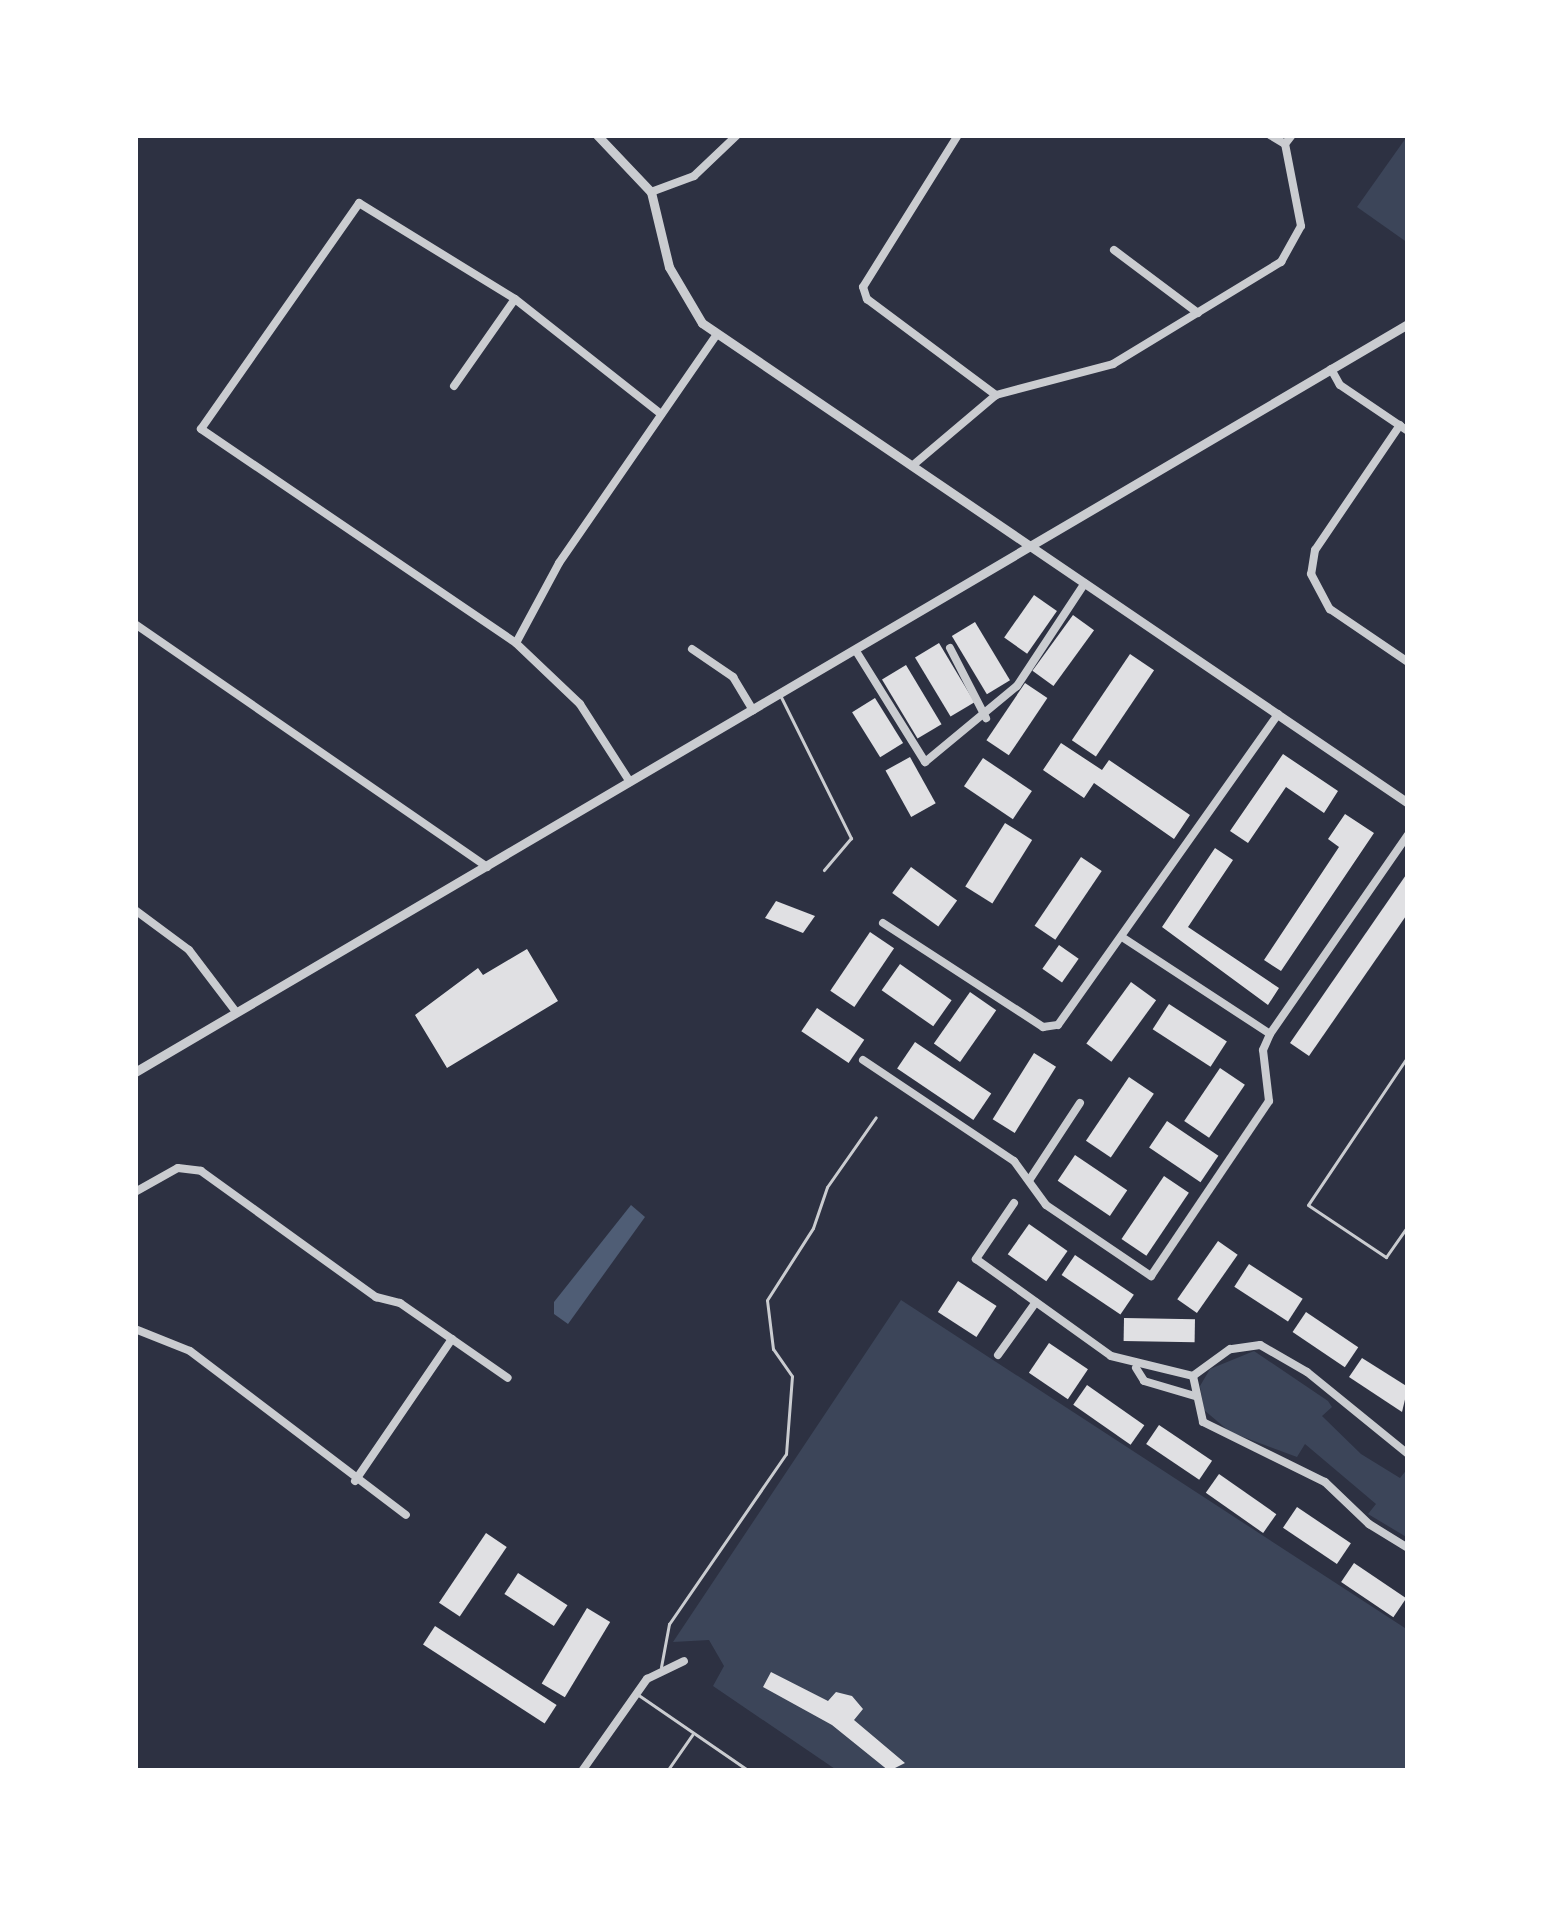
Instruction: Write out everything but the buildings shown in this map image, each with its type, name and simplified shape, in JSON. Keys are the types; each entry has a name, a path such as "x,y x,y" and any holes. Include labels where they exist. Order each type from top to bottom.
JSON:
{"street":[{"path":"597,135 651,193 679,291 717,334 1408,803"},
{"path":"651,193 694,176 736,135"},
{"path":"958,135 863,287 867,299 996,394"},
{"path":"912,466 996,394 1113,364 1293,248 1300,202 1285,144 1270,135"},
{"path":"1285,144 1292,135"},
{"path":"629,782 580,704 516,643 201,429 358,203 514,299 661,414"},
{"path":"1114,250 1198,313"},
{"path":"454,386 514,299"},
{"path":"135,1072 1408,324"},
{"path":"516,643 559,563 717,334"},
{"path":"1331,368 1340,385 1404,428 1315,550 1317,591 1408,662"},
{"path":"856,651 925,762 986,718 1086,582"},
{"path":"135,624 488,868"},
{"path":"950,648 986,718"},
{"path":"692,649 733,677 753,710"},
{"path":"883,923 1043,1027 1058,1025 1125,939 1277,714"},
{"path":"863,1060 1030,1179 1046,1205 1151,1276 1269,1101 1263,1050 1270,1034 1408,835"},
{"path":"135,910 189,950 236,1012"},
{"path":"1125,939 1270,1034"},
{"path":"1030,1179 1080,1103"},
{"path":"135,1192 178,1168 200,1171 376,1297 400,1303 508,1378"},
{"path":"1014,1203 976,1259 1135,1367 1193,1376 1230,1348 1260,1345 1307,1372 1408,1454"},
{"path":"998,1354 1036,1302"},
{"path":"135,1329 190,1351 285,1418 356,1481 406,1515"},
{"path":"356,1481 452,1339"},
{"path":"1135,1367 1144,1382 1195,1396"},
{"path":"1193,1376 1196,1412 1219,1433 1325,1482 1369,1525 1408,1548"},
{"path":"582,1771 635,1692 661,1669 684,1661"}],"lane":[{"path":"780,695 851,838 824,870"},
{"path":"1408,1055 1308,1205 1386,1257 1408,1225"},
{"path":"661,1669 669,1624 786,1454 792,1376 773,1348 767,1300 813,1228 827,1187 876,1117"},
{"path":"635,1692 749,1771"},
{"path":"667,1771 693,1733"}],"shaded area":[{"path":"1408,135 1408,243 1357,207"},
{"path":"631,1205 645,1217 568,1324 554,1314 554,1302"},
{"path":"901,1300 1408,1630 1408,1771 838,1771 713,1686 724,1666 709,1640 673,1642"},
{"path":"1254,1351 1328,1401 1332,1407 1322,1416 1361,1454 1400,1478 1408,1468 1408,1538 1368,1514 1376,1504 1305,1444 1297,1457 1230,1432 1204,1410 1200,1386 1210,1369"}]}
